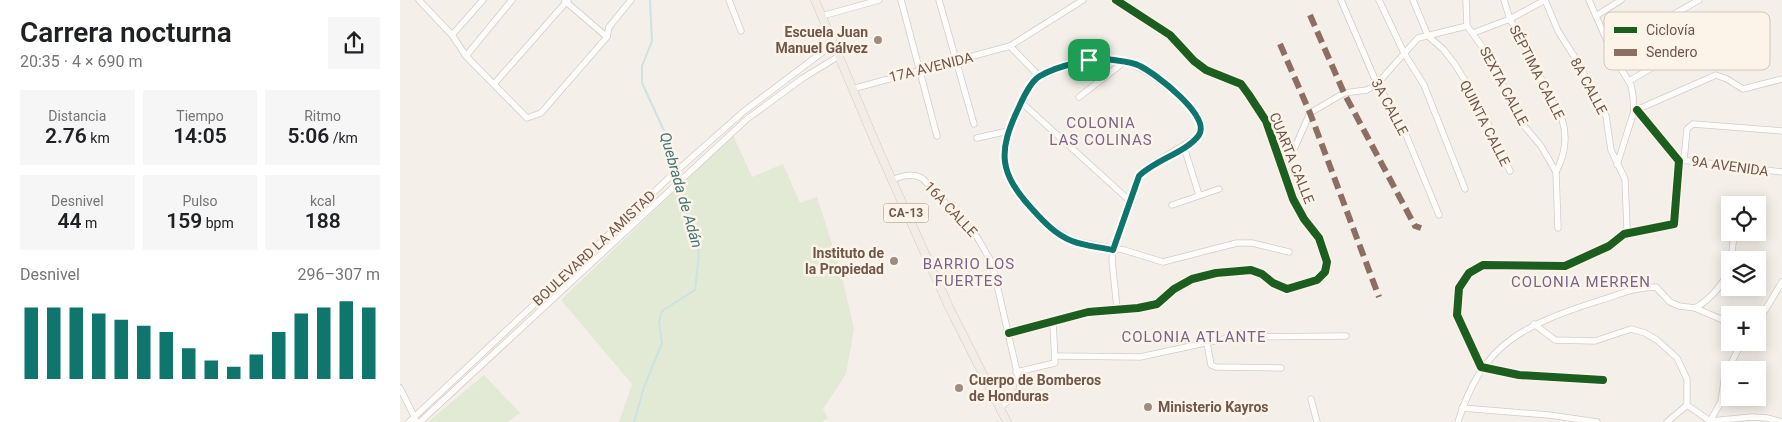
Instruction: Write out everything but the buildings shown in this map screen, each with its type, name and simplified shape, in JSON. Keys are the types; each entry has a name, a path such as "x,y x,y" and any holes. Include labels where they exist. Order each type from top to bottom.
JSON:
{"main road":[{"name":"CA-13","path":"815,0 948,307 1007,422"}],"street":[{"path":"419,0 452,35 466,56 527,118 541,113 607,37 610,27 631,0"},
{"path":"452,35 483,0"},
{"path":"466,56 512,0"},
{"path":"729,0 741,31"},
{"path":"822,16 879,0"},
{"path":"901,0 937,136"},
{"path":"939,0 974,124"},
{"name":"17A AVENIDA","path":"852,89 919,69 1010,46 1083,0"},
{"name":"CUARTA CALLE","path":"1116,0 1170,35 1194,61 1206,70 1240,84 1266,121 1293,199 1304,219 1319,238 1327,262 1325,272 1317,280 1287,289 1273,283 1262,274 1250,270 1216,273 1192,279 1174,289 1157,304 1138,308 1117,308"},
{"name":"3A CALLE","path":"1341,0 1377,84 1402,125 1439,215"},
{"path":"1379,0 1404,54 1427,92 1466,189"},
{"name":"QUINTA CALLE","path":"1413,0 1428,36 1444,49 1476,98 1510,171"},
{"path":"1284,172 1310,113 1344,93 1367,90 1377,84 1418,38 1467,26 1466,0"},
{"name":"SÉPTIMA CALLE","path":"1504,0 1510,19 1562,119 1565,129 1564,150 1556,172"},
{"path":"1473,33 1510,19 1545,0"},
{"name":"8A CALLE","path":"1545,0 1558,31 1579,64 1606,116 1612,150 1617,165 1626,179 1627,228 1624,234"},
{"path":"1589,0 1604,34"},
{"path":"1596,16 1621,0"},
{"path":"1678,12 1699,0"},
{"path":"494,84 566,1 607,37"},
{"name":"SEXTA CALLE","path":"1467,26 1489,56 1520,121 1541,146 1556,172 1558,228"},
{"name":"BOULEVARD LA AMISTAD","path":"417,420 672,175 743,112 824,51 834,46"},
{"path":"1010,46 1039,76"},
{"name":"BOULEVARD LA AMISTAD","path":"409,422 417,420 549,305 683,177 747,119 803,78 839,56"},
{"path":"1009,333 1053,322 1075,314 1117,308 1112,261 1113,250 1139,176 1148,167 1184,147 1197,137 1201,128 1200,121 1191,108 1160,80 1140,66 1107,59 1089,60 1039,76 1021,102 1008,131 1005,169 1011,184 1045,223 1073,242 1113,250 1124,250 1163,262 1238,243 1252,243 1288,252"},
{"path":"1078,98 1124,62"},
{"path":"1623,70 1629,81 1636,111 1681,160"},
{"path":"1629,81 1648,70"},
{"path":"1617,165 1636,111 1716,75 1727,79 1743,89 1782,79"},
{"path":"1021,102 1130,201"},
{"path":"1482,367 1457,315 1458,288 1469,273 1483,265 1565,266 1609,246 1624,234 1674,224 1681,160 1687,129 1693,124 1782,131"},
{"path":"977,138 1008,131"},
{"path":"1184,147 1199,195"},
{"name":"9A AVENIDA","path":"1681,160 1782,172"},
{"name":"16A CALLE","path":"892,180 906,175 918,175 962,218 978,237 992,263 1020,385 1019,391 1000,408"},
{"path":"1172,205 1219,189"},
{"path":"1766,309 1782,282"},
{"path":"1695,308 1707,302 1721,283"},
{"path":"1458,422 1462,408 1482,367 1508,342 1534,324 1634,288 1656,288 1670,302 1679,306 1695,308 1721,319"},
{"path":"1016,372 1053,364 1056,361 1053,322"},
{"path":"1534,324 1555,340 1595,341 1631,329 1645,333 1658,340 1677,358 1687,379 1687,405 1667,422"},
{"path":"1056,356 1140,357 1233,337 1346,336"},
{"path":"1206,343 1211,365 1216,367 1281,368"},
{"path":"1710,421 1721,402 1725,375 1737,351"},
{"path":"1482,367 1519,376 1603,380"},
{"path":"400,388 417,420"},
{"path":"1311,399 1317,422"},
{"path":"1687,405 1710,421 1752,417 1768,418 1782,422"},
{"path":"1462,408 1549,415 1598,422"}],"green space":[{"path":"733,135 752,177 783,164 800,203 817,197 841,272 854,329 846,374 823,409 828,418 821,422 619,422 632,384 561,300"},
{"path":"484,375 520,413 508,422 428,422"}],"waterway":[{"name":"Quebrada de Adán","path":"650,0 652,41 642,66 642,83 667,137 675,169"},
{"name":"Quebrada de Adán","path":"634,422 644,387 662,343 659,322 662,311 695,290 699,252 690,228 676,174"}],"marked path":[{"path":"1310,15 1344,93 1415,226 1421,228"},
{"path":"1280,44 1310,113 1379,297"}],"cycle path":[{"path":"1009,333 1088,312 1138,308 1157,304 1174,289 1192,279 1216,273 1251,270 1262,274 1273,283 1287,289 1317,280 1325,272 1327,262 1319,238 1304,219 1293,199 1266,121 1241,84 1206,70 1194,61 1170,35 1116,0"},
{"path":"1603,380 1519,375 1481,367 1457,315 1459,288 1469,273 1483,265 1565,266 1609,246 1624,234 1674,224 1679,161 1637,110"}],"place":[{"name":"Escuela Juan Manuel Gálvez","path":"878,40"},
{"name":"Instituto de la Propiedad","path":"894,261"},
{"name":"Cuerpo de Bomberos de Honduras","path":"959,388"},
{"name":"Ministerio Kayros","path":"1148,407"}],"district":[{"name":"COLONIA LAS COLINAS","path":"1101,132"},
{"name":"BARRIO LOS FUERTES","path":"969,272"},
{"name":"COLONIA MERREN","path":"1581,282"},
{"name":"COLONIA ATLANTE","path":"1194,337"}],"route":[{"path":"1107,59 1140,66 1160,80 1191,108 1201,124 1201,131 1197,137 1184,147 1148,167 1139,176 1113,250 1073,242 1062,236 1045,223 1028,204 1011,184 1005,169 1004,153 1008,131 1021,102 1039,76 1089,60 1107,59"}]}
